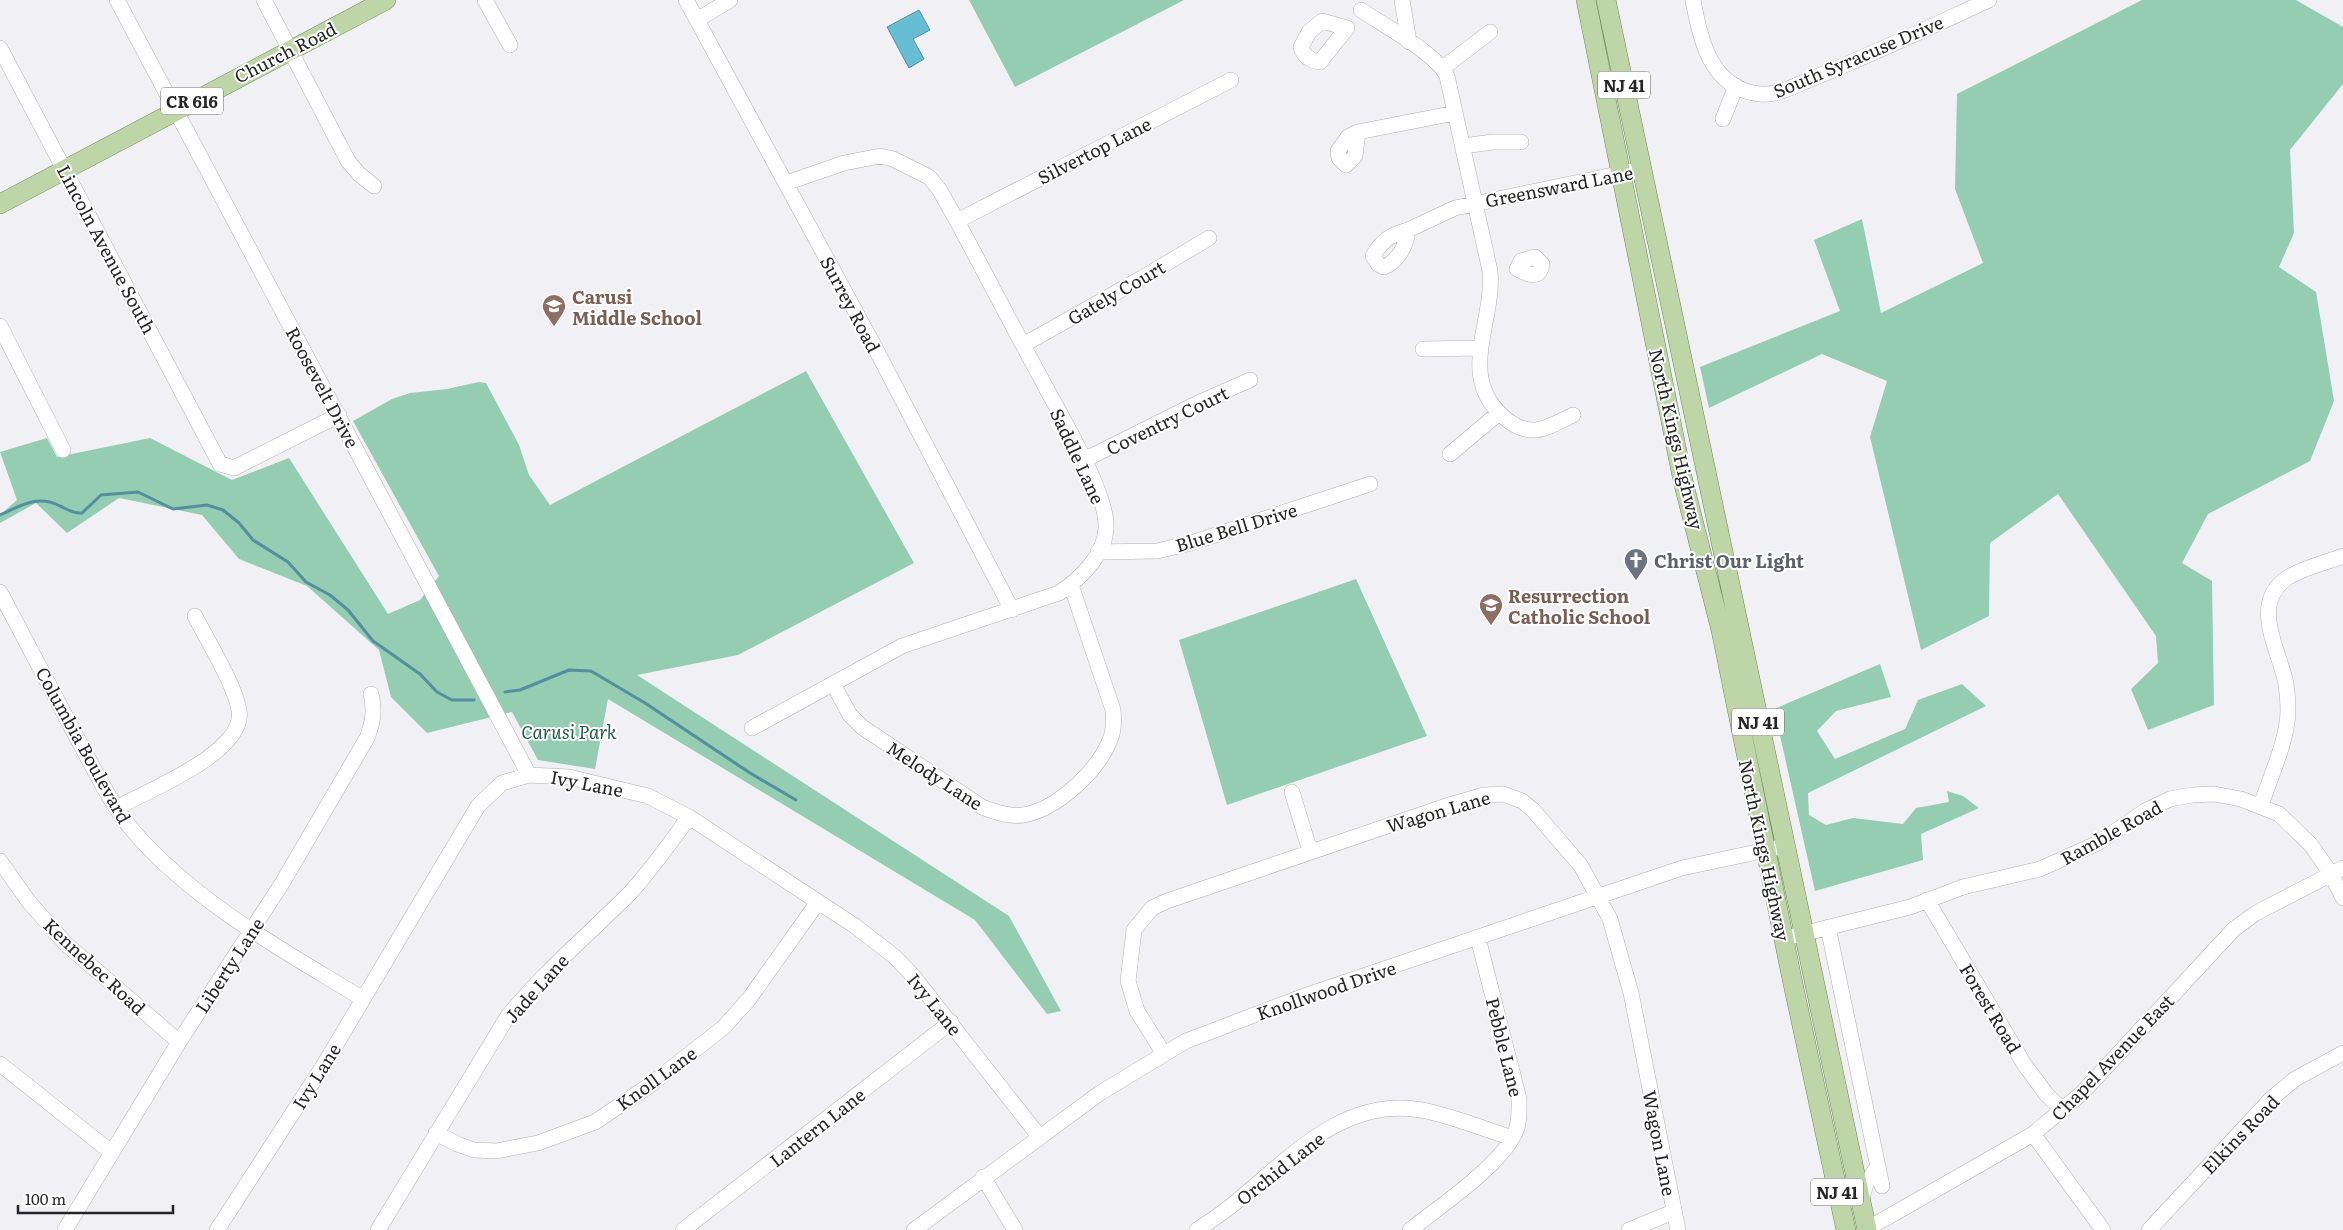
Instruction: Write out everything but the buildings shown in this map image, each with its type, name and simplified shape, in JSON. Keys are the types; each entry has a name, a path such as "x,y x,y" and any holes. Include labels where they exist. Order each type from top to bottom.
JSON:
{"main road":[{"name":"Church Road","path":"0,204 174,110 386,0"},
{"name":"North Kings Highway","path":"1586,0 1683,481 1721,630 1765,850 1846,1230"},
{"name":"North Kings Highway","path":"1606,0 1866,1230"}],"street":[{"name":"Roosevelt Drive","path":"117,0 174,110 339,414 529,775"},
{"path":"264,0 348,161 359,174 374,186"},
{"path":"485,0 510,45"},
{"name":"Surrey Road","path":"686,0 871,340 1012,610"},
{"path":"697,20 730,0"},
{"path":"1402,0 1409,42"},
{"name":"South Syracuse Drive","path":"1694,0 1704,49 1722,76 1736,86 1762,95 1783,90 1988,0"},
{"path":"1347,28 1365,5 1443,68 1490,32"},
{"name":"Lincoln Avenue South","path":"0,48 220,464 234,468 339,414"},
{"name":"Greensward Lane","path":"1443,68 1476,203 1503,270 1492,289 1480,348 1479,361 1483,385 1490,401 1499,413 1512,424 1529,431 1544,430 1573,415"},
{"name":"Silvertop Lane","path":"957,221 1231,80"},
{"path":"1723,119 1736,86"},
{"path":"1358,132 1455,113"},
{"path":"1463,146 1493,142 1521,142"},
{"name":"Saddle Lane","path":"752,728 902,646 1059,593 1071,585 1090,564 1098,552 1106,527 1102,504 1084,460 957,221 939,189 929,177 893,159 880,156 844,162 786,183"},
{"name":"Greensward Lane","path":"1408,230 1455,208 1642,169"},
{"name":"Gately Court","path":"1023,345 1209,238"},
{"path":"0,326 62,450"},
{"path":"1423,349 1480,348"},
{"name":"Coventry Court","path":"1084,460 1200,402 1250,380"},
{"path":"1450,454 1499,413"},
{"name":"Blue Bell Drive","path":"1098,552 1157,551 1191,543 1370,484"},
{"path":"2261,806 2285,732 2288,712 2286,683 2268,615 2270,599 2278,586 2288,578 2343,556"},
{"name":"Melody Lane","path":"833,684 850,715 862,727 982,807 993,812 1014,816 1024,815 1041,809 1067,793 1086,775 1105,750 1113,730 1113,710 1071,585"},
{"name":"Columbia Boulevard","path":"0,592 116,808 133,832 188,886 252,931 363,999"},
{"path":"116,808 208,759 225,746 235,733 240,720 236,697 195,616"},
{"name":"Liberty Lane","path":"64,1230 179,1042 282,886 367,738 373,721 374,707 371,694"},
{"name":"Ivy Lane","path":"217,1230 325,1063 478,806 502,783 529,775 570,777 648,796 689,817 855,926 894,957 913,976 1040,1136"},
{"path":"1292,792 1310,851"},
{"name":"Wagon Lane","path":"1164,1054 1137,1011 1128,981 1134,930 1152,908 1310,851 1446,806 1484,795 1503,794 1522,801 1533,810 1581,866 1596,897 1610,919 1631,994 1678,1230"},
{"name":"Ramble Road","path":"1784,940 1803,933 1910,907 1963,887 2040,869 2098,843 2145,811 2170,799 2192,795 2214,794 2261,806 2279,814 2292,824 2337,871 2343,898"},
{"name":"Jade Lane","path":"378,1230 508,1016 529,990 630,892 661,856 689,817"},
{"name":"Knollwood Drive","path":"914,1230 983,1177 1100,1093 1186,1041 1307,995 1682,868 1785,846"},
{"name":"Kennebec Road","path":"0,861 29,902 66,944 179,1042"},
{"name":"Chapel Avenue East","path":"1866,1230 2033,1134 2081,1094 2234,929 2256,913 2337,871"},
{"name":"Forest Road","path":"1927,900 2024,1064 2047,1095 2063,1110"},
{"name":"Knoll Lane","path":"436,1133 474,1150 496,1151 538,1143 595,1122 650,1085 724,1027 749,999 818,902"},
{"path":"1828,927 1882,1186"},
{"name":"Pebble Lane","path":"1410,1230 1493,1164 1512,1138 1520,1116 1519,1098 1478,938"},
{"name":"Lantern Lane","path":"683,1230 951,1022"},
{"name":"Elkins Road","path":"2150,1230 2271,1100 2295,1079 2343,1053"},
{"path":"0,1064 111,1152"},
{"name":"Orchid Lane","path":"1197,1230 1230,1207 1311,1138 1346,1120 1376,1110 1421,1110 1512,1138"},
{"path":"2033,1134 2103,1230"},
{"path":"1861,1201 1866,1184 1878,1166"},
{"path":"983,1177 1015,1230"},
{"path":"1629,1230 1673,1212"}],"green space":[{"path":"969,0 1184,0 1015,87"},
{"path":"2142,0 2296,0 2343,27 2343,84 2290,150 2294,233 2279,267 2316,292 2334,401 2310,461 2208,514 2182,563 2212,581 2214,705 2148,730 2131,689 2158,663 2156,636 2058,494 1990,543 1989,616 1921,650 1870,437 1887,381 1822,354 1709,408 1700,367 1840,311 1814,240 1862,219 1881,313 1983,263 1955,189 1957,94"},
{"name":"Carusi Park","path":"806,371 914,563 738,655 637,675 1009,916 1061,1011 1047,1014 975,920 608,699 595,769 538,760 512,712 427,733 391,697 379,650 307,586 239,559 202,515 119,498 67,533 36,503 0,523 0,515 17,500 0,452 47,438 57,457 150,438 232,480 289,458 388,614 420,600 439,576 353,421 392,399 410,393 447,389 479,382 486,383 519,445 529,475 550,505"},
{"path":"1356,579 1427,736 1227,805 1179,640"},
{"path":"1880,664 1891,697 1836,711 1817,731 1835,759 1905,729 1918,700 1962,684 1986,706 1808,793 1809,815 1826,825 1853,818 1903,824 1916,808 1949,802 1947,791 1963,796 1979,808 1921,834 1923,860 1815,891 1774,709"}],"water":[{"path":"919,10 930,30 913,39 924,59 909,68 887,27"}],"waterway":[{"path":"0,515 22,505 37,501 52,503 73,512 82,513 101,495 138,492 173,509 207,505 223,510 239,523 253,540 288,562 306,582 330,595 348,610 373,641 420,674 437,692 452,700 474,700"},
{"path":"505,692 520,690 569,670 591,671 645,703 750,773 796,800"}],"place":[{"name":"Carusi Middle School","path":"554,327"},
{"name":"Christ Our Light","path":"1636,581"},
{"name":"Resurrection Catholic School","path":"1491,626"}]}
